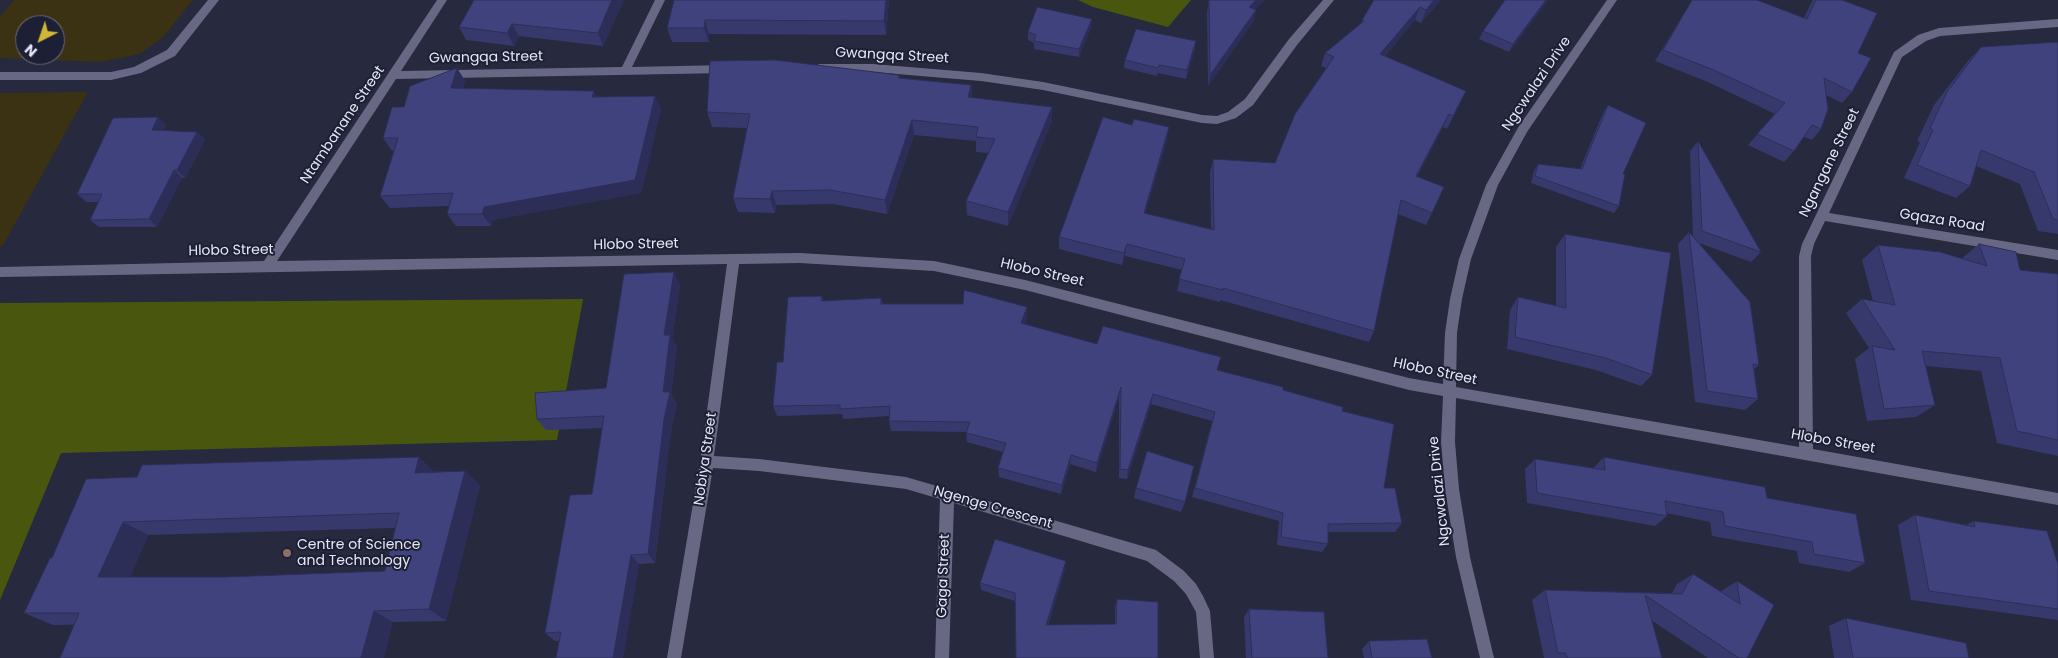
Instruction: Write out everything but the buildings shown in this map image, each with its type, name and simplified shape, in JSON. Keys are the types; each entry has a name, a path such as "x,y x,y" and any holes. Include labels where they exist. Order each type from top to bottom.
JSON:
{"street":[{"path":"0,76 111,76 137,70 171,52 214,0"},
{"name":"Ntambanane Street","path":"268,266 442,0"},
{"path":"625,70 660,0"},
{"name":"Gwangqa Street","path":"808,68 873,68 981,77 1043,86 1202,120 1217,120 1232,115 1249,102 1293,42 1329,0"},
{"name":"Ngcwalazi Drive","path":"1487,658 1470,592 1452,489 1448,442 1449,392 1451,333 1456,299 1465,259 1492,185 1523,129 1612,0"},
{"name":"Ngangane Street","path":"1806,454 1805,256 1808,244 1898,55 1922,38 1950,30 2058,23"},
{"name":"Gwangqa Street","path":"394,75 739,69"},
{"name":"Gqaza Road","path":"1821,216 2058,255"},
{"name":"Hlobo Street","path":"0,272 800,258 934,266 1025,285 1409,384 2058,499"},
{"name":"Nobiya Street","path":"674,658 707,462 734,259"},
{"name":"Ngenge Crescent","path":"707,462 759,465 886,480 947,494 1151,555 1191,589 1203,611 1207,658"},
{"name":"Gaga Street","path":"942,658 947,494"}],"green space":[{"path":"1078,0 1191,0 1168,27 1093,7"},
{"path":"583,299 557,440 61,453 0,600 0,303"}],"sand":[{"path":"14,0 193,0 163,37 140,54 101,62 65,61 65,15 15,15 15,59 0,58 0,16"},
{"path":"88,92 2,247 0,247 0,93"}],"place":[{"name":"Centre of Science and Technology","path":"287,553"}]}
